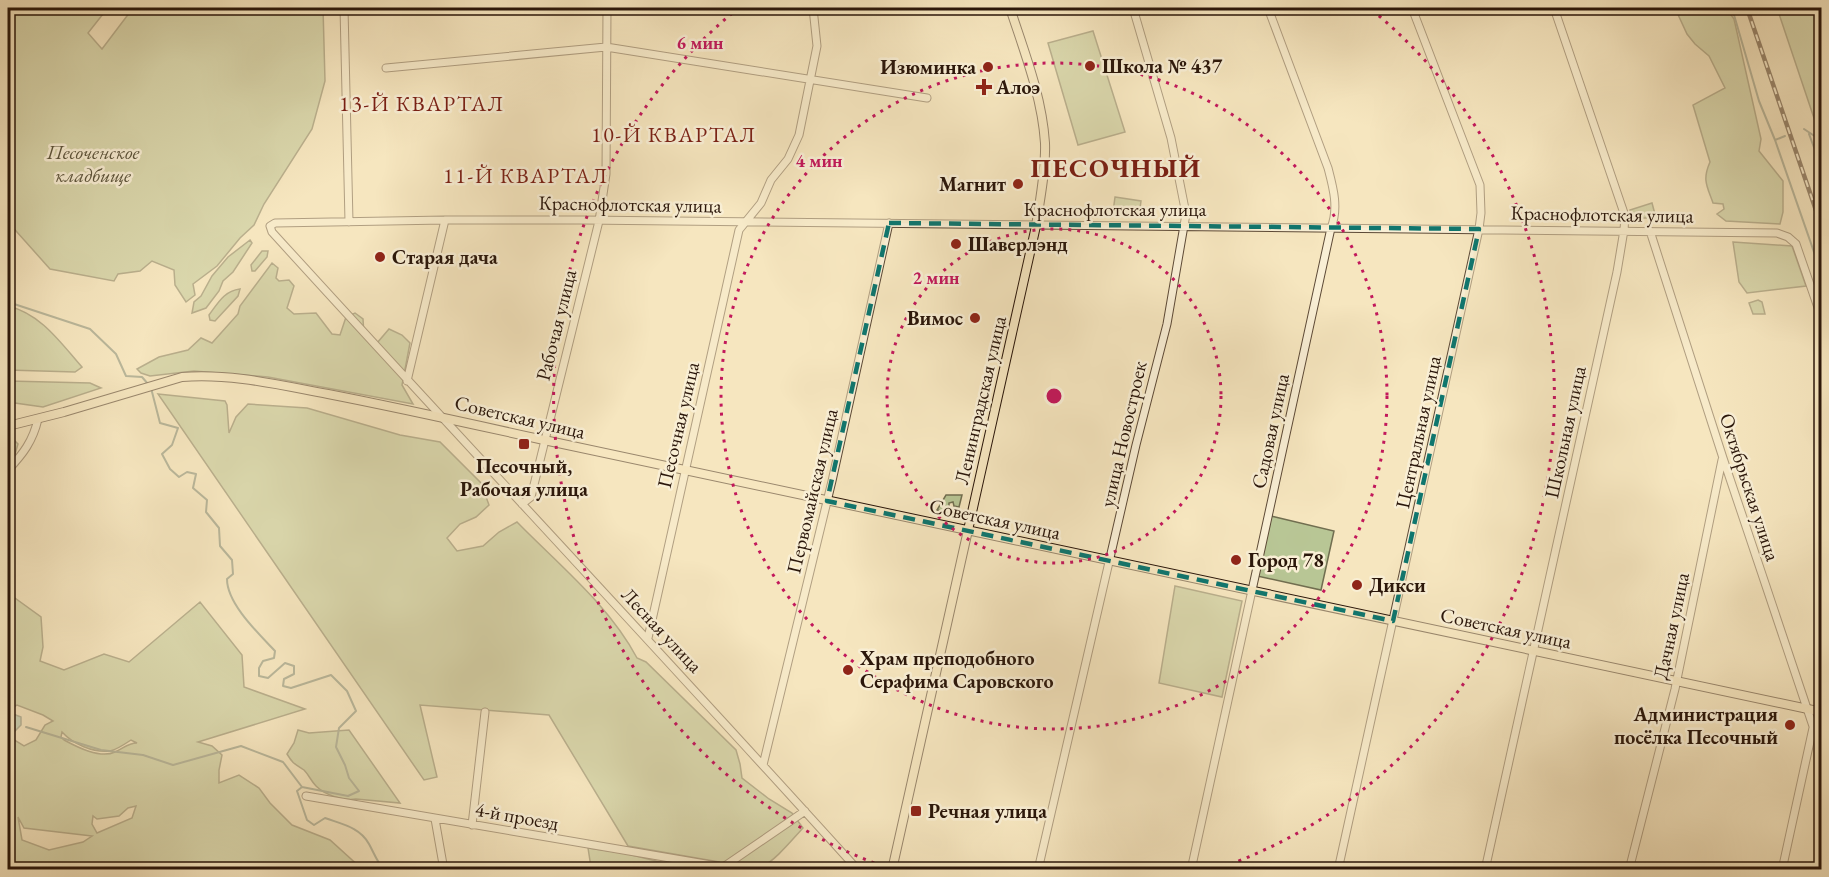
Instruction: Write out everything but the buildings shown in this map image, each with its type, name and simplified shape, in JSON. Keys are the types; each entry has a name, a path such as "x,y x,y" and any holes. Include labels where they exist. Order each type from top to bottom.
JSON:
{"main road":[{"name":"Ленинградская улица","path":"892,870 1036,226 1044,171 1043,126 1034,80 1010,8"},
{"name":"Советская улица","path":"8,426 182,377 202,375 247,379 439,416 827,501 1821,712"}],"street":[{"path":"344,8 349,222"},
{"name":"Рабочая улица","path":"522,504 531,496 599,221 606,174 607,8"},
{"name":"Песочная улица","path":"648,638 739,230 761,203 771,180 788,159 799,135 818,46 813,8"},
{"name":"улица Новостроек","path":"1038,870 1136,445 1167,324 1186,214 1171,138 1133,8"},
{"name":"Садовая улица","path":"1191,870 1335,218 1335,204 1328,168 1268,8"},
{"name":"Центральная улица","path":"1338,870 1479,229 1480,185 1412,8"},
{"name":"Школьная улица","path":"1485,870 1617,272 1624,230 1624,216 1554,8"},
{"path":"386,68 606,47 927,98"},
{"path":"407,381 445,220"},
{"name":"Краснофлотская улица","path":"270,226 275,223 445,220 1777,233 1788,237 1796,244 1821,319"},
{"name":"Первомайская улица","path":"763,765 827,501 890,223"},
{"name":"Лесная улица","path":"270,226 272,232 407,381 648,638 858,870"},
{"name":"Октябрьская улица","path":"1650,231 1821,753"},
{"path":"8,470 29,447 38,419"},
{"name":"Дачная улица","path":"1629,870 1677,682 1723,458"},
{"path":"472,825 485,712"},
{"path":"1782,870 1813,727"},
{"name":"4-й проезд","path":"306,796 721,868"},
{"path":"721,868 805,811"},
{"path":"435,819 444,870"}],"highlighted area":[{"path":"889,223 1479,229 1393,621 827,501"}],"green space":[{"name":"Песоченское кладбище","path":"8,8 102,8 103,14 88,33 102,49 133,8 323,8 325,81 312,129 264,204 254,225 217,266 193,284 195,295 186,302 175,285 174,270 152,261 140,271 118,274 114,281 50,269 8,222"},
{"path":"1675,8 1726,8 1734,19 1761,139 1759,151 1783,181 1783,212 1780,224 1726,221 1717,214 1724,209 1723,204 1713,203 1707,187 1706,174 1710,162 1693,105 1725,88 1709,56 1687,34"},
{"path":"1777,8 1821,8 1821,139"},
{"path":"1093,31 1125,132 1078,145 1048,43"},
{"path":"1115,197 1141,201 1139,216 1113,212"},
{"path":"1652,203 1656,218 1632,218 1630,210"},
{"path":"250,240 252,243 206,308 192,313 194,302 201,296 212,276 228,257"},
{"path":"1733,242 1792,246 1806,286 1747,293 1739,282"},
{"path":"262,251 268,251 267,257 255,271 252,271 251,265"},
{"path":"272,263 278,268 276,278 279,281 289,280 294,286 287,308 294,314 316,313 332,334 340,335 346,317 355,313 363,319 364,336 377,343 389,329 402,335 410,343 402,385 413,404 268,377 194,371 150,376 137,369 159,357 188,350 201,338 212,343 238,314 240,306"},
{"path":"240,289 238,296 215,321 210,320 209,315 222,298"},
{"path":"1758,300 1762,302 1765,314 1753,314 1749,303"},
{"path":"8,306 40,322 82,367 75,372 8,370"},
{"path":"8,381 90,383 101,388 43,407 8,402"},
{"path":"158,394 225,401 229,433 236,417 248,404 307,408 400,435 440,442 481,483 489,505 476,517 460,524 447,538 457,551 483,546 499,532 517,522 598,603 626,639 637,658 646,662 736,750 742,778 792,813 803,828 771,861 750,871 733,869 719,862 628,846 549,715 420,705 437,777 424,780"},
{"path":"8,438 12,438 18,444 15,454 8,461"},
{"path":"946,495 962,495 959,507 954,506 953,502 949,503 952,508 951,513 937,510"},
{"path":"1271,516 1334,531 1321,590 1257,576"},
{"path":"1175,586 1242,601 1222,697 1159,683"},
{"path":"8,593 41,617 43,647 40,661 64,670 104,654 129,662 200,602 242,655 244,687 305,709 198,742 212,746 222,755 219,783 239,775 259,788 292,825 330,840 362,869 8,869 8,736 24,746 36,740 45,725 53,721 17,705 8,710","holes":["62,732 78,744 97,751 112,750 131,740 137,743 109,754 96,753 64,740 61,737","136,806 132,818 97,833 92,824 93,816 97,819 119,816 128,808","18,817 24,828 92,836 83,842 49,850 22,840"]},
{"path":"298,730 309,733 349,730 400,803 340,798 320,789 287,754"},
{"path":"588,848 624,853 688,869 632,869 629,865 591,867"}],"shaded area":[{"path":"8,712 21,717 21,725 14,732 8,732"}],"waterway":[{"path":"1732,8 1759,101 1822,275"},
{"path":"1804,129 1822,141"},
{"path":"1809,134 1822,169"},
{"path":"1775,140 1785,136"},
{"path":"8,302 90,329 116,354 126,376 142,377 148,384"},
{"path":"151,388 160,423 178,428 172,445 162,454 170,469 179,477 187,472 196,474 193,488 207,500 206,512 219,528 220,546 232,560 233,574 227,579 232,598 245,618 275,651 274,658 263,661 259,668 259,676 268,678 285,663 294,666 294,674 284,679 283,686 291,688 331,675 347,691 356,711 339,728 336,747 349,778 359,791 348,796 302,787 297,791 307,820 314,825 325,818 355,830 365,838 384,870"},
{"path":"26,727 101,750 143,755 173,765 241,746 283,762 302,787"}],"railway":[{"path":"1747,8 1822,228"}],"place":[{"name":"Школа № 437","path":"1090,66"},
{"name":"Изюминка","path":"988,67"},
{"name":"Алоэ","path":"984,87"},
{"name":"Магнит","path":"1018,184"},
{"name":"Шаверлэнд","path":"956,244"},
{"name":"Старая дача","path":"380,257"},
{"name":"Вимос","path":"975,318"},
{"name":"Песочный, Рабочая улица","path":"524,444"},
{"name":"Город 78","path":"1236,560"},
{"name":"Дикси","path":"1357,585"},
{"name":"Храм преподобного Серафима Саровского","path":"848,670"},
{"name":"Администрация посёлка Песочный","path":"1790,725"},
{"name":"Речная улица","path":"916,811"}],"district":[{"name":"13-Й КВАРТАЛ","path":"422,103"},
{"name":"10-Й КВАРТАЛ","path":"674,134"},
{"name":"ПЕСОЧНЫЙ","path":"1116,168"},
{"name":"11-Й КВАРТАЛ","path":"526,175"}]}
